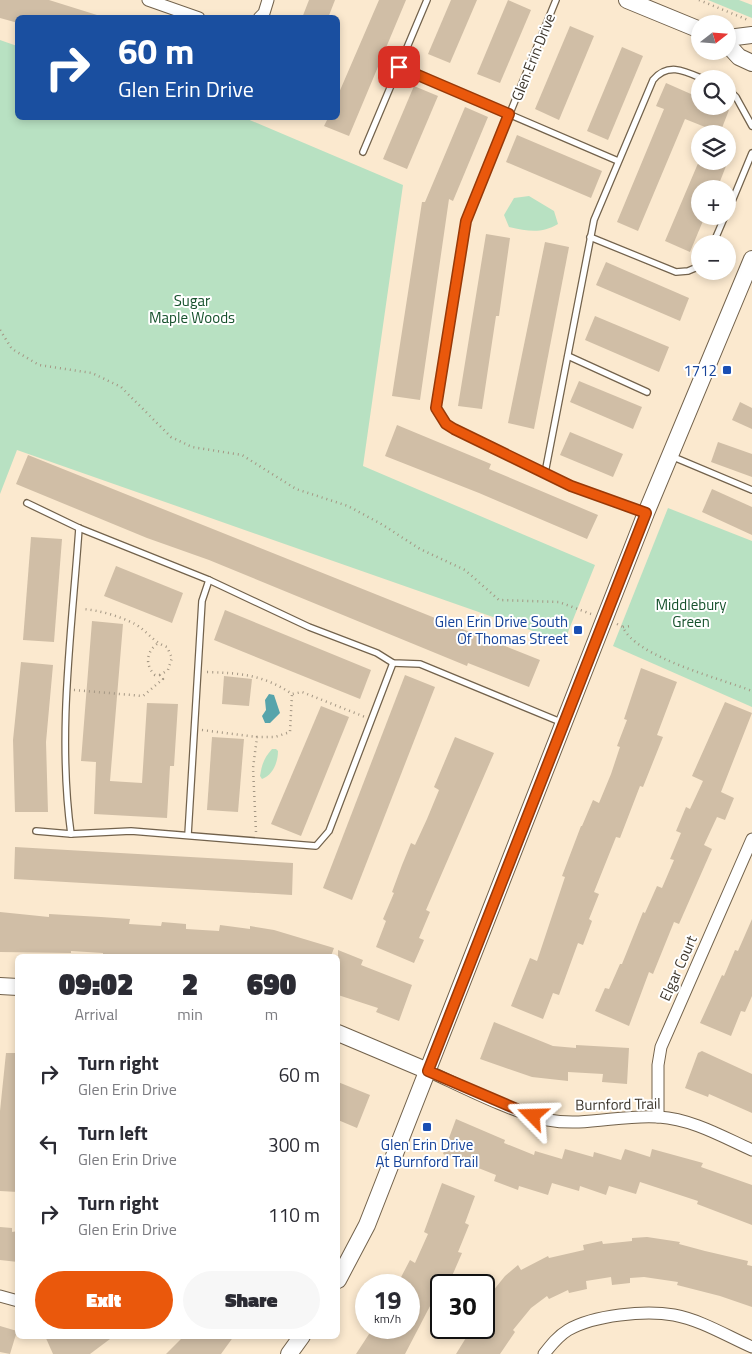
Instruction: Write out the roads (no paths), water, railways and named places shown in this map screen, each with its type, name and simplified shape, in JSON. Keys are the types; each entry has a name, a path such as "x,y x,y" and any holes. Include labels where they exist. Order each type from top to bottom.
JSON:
{"street":[{"path":"148,0 190,15"},
{"path":"262,15 268,0"},
{"path":"627,0 691,26"},
{"path":"736,37 752,35"},
{"path":"736,54 739,57 752,62"},
{"path":"340,1276 367,1225 646,513 752,259"},
{"name":"Elgar Court","path":"658,1117 658,1065 661,1047 752,838"},
{"path":"0,986 15,987"},
{"path":"340,1034 428,1071"},
{"name":"Burnford Trail","path":"428,1071 520,1111 550,1120 658,1117 689,1123 752,1150"},
{"path":"0,1296 15,1300"},
{"path":"544,1354 554,1341 579,1325 634,1314 680,1317 752,1348"},
{"path":"289,1354 300,1339"}],"lane":[{"path":"363,152 427,0"},
{"name":"Glen Erin Drive","path":"556,0 466,221 436,408 446,424 571,486 646,513"},
{"name":"Glen Erin Drive","path":"399,67 618,161"},
{"path":"544,473 590,237 618,161 657,75 668,69 679,69 691,74"},
{"path":"736,97 752,126"},
{"path":"736,192 752,153"},
{"path":"590,237 676,272 691,270"},
{"path":"568,356 647,392"},
{"path":"671,456 752,490"},
{"path":"27,503 79,528 209,580 309,627 377,653 393,662 420,664 563,723"},
{"path":"71,834 65,792 65,733 79,528"},
{"path":"188,835 202,601 209,580"},
{"path":"36,832 71,834 131,831 316,846 328,831 393,662"}],"water":[{"path":"269,694 274,695 280,713 270,723 265,723 262,716 266,710 265,700"}],"place":[{"name":"1712","path":"727,370"},
{"name":"Glen Erin Drive South Of Thomas Street","path":"578,630"},
{"name":"Glen Erin Drive At Burnford Trail","path":"427,1127"}],"park label":[{"name":"Sugar Maple Woods","path":"192,308"},
{"name":"Middlebury Green","path":"691,612"}]}
